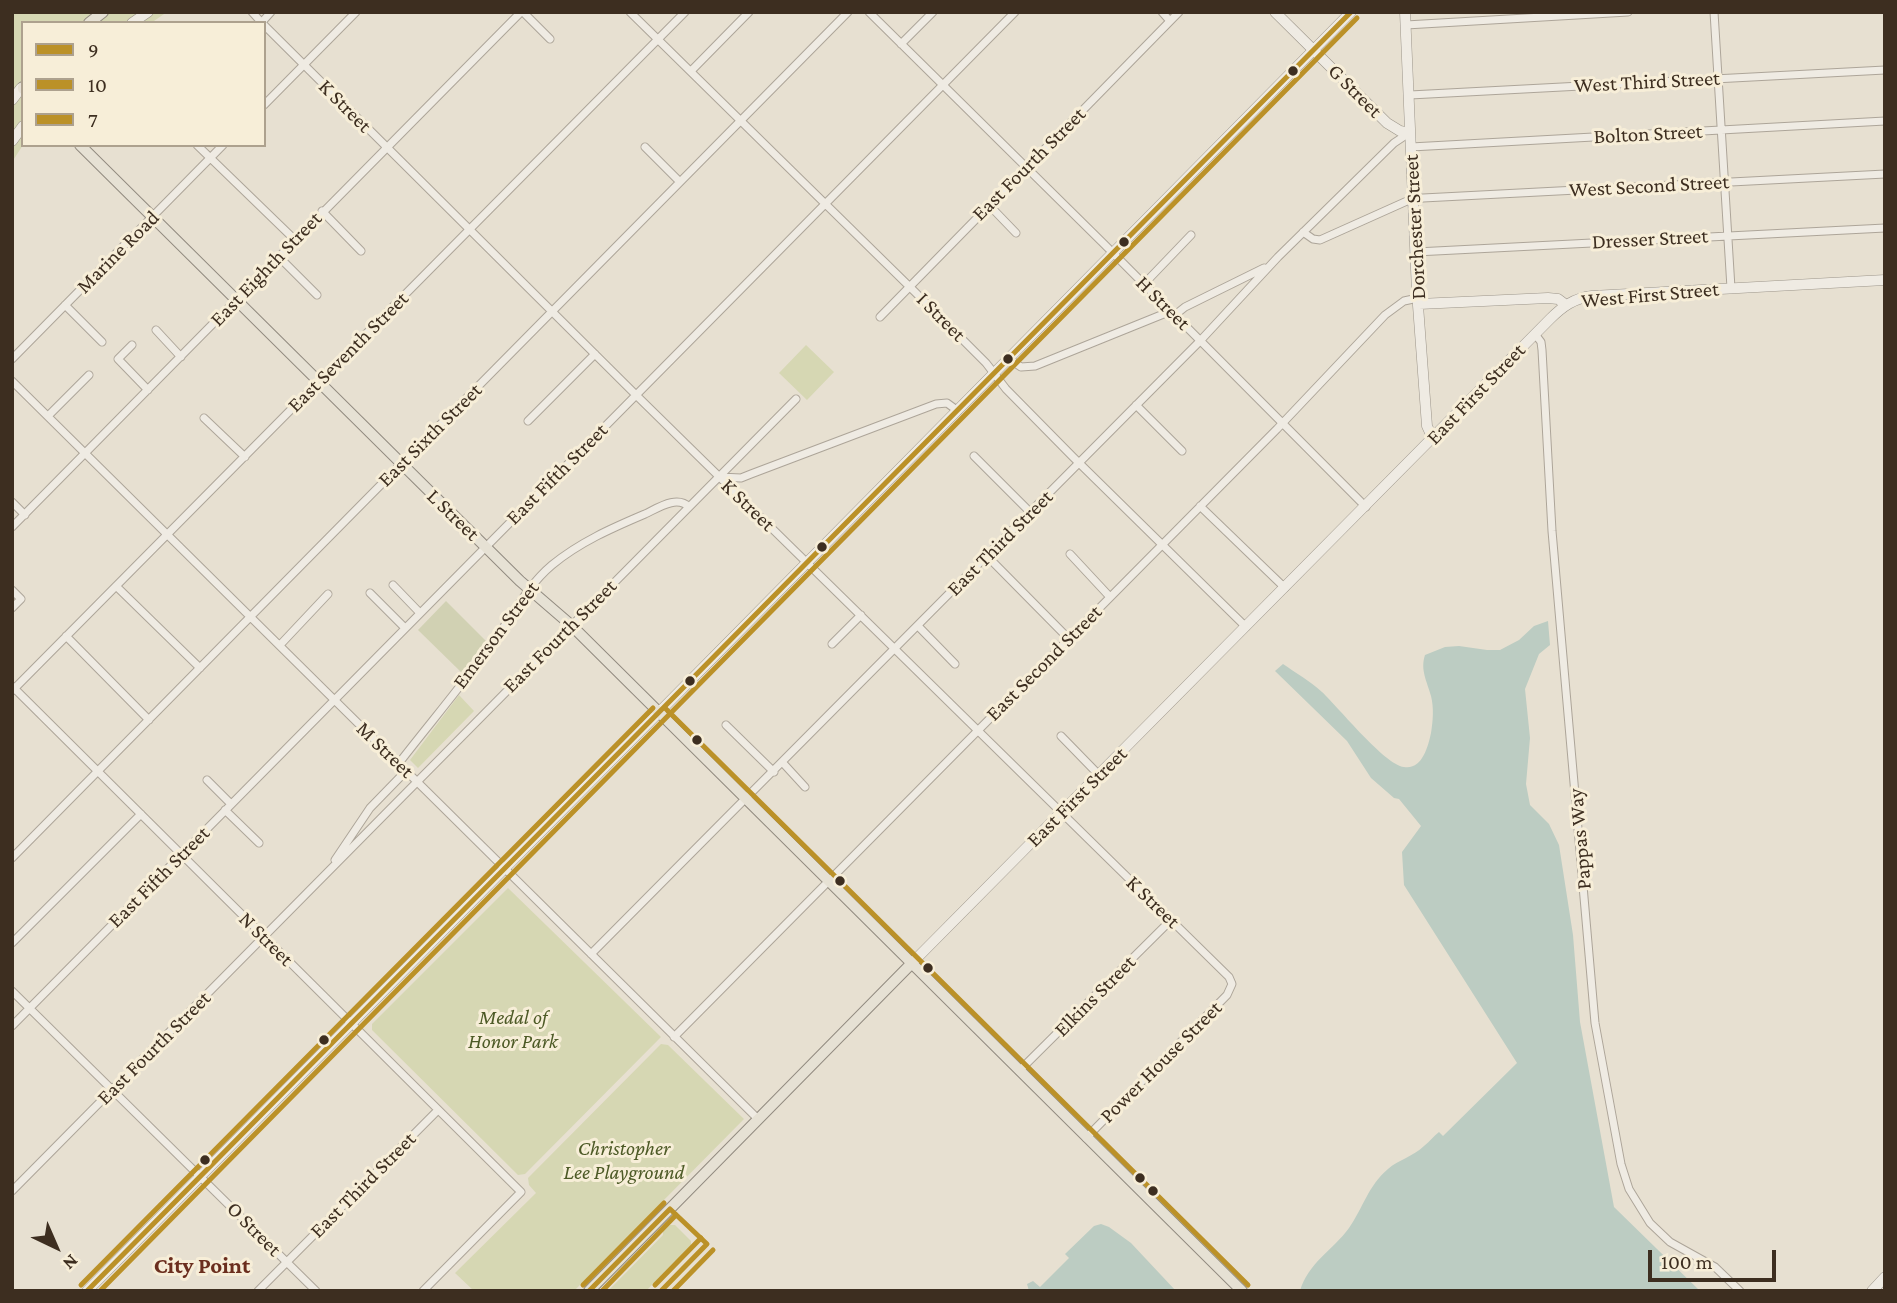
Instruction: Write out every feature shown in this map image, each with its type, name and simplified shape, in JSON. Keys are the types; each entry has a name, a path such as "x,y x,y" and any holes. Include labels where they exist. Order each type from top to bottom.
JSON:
{"main road":[{"name":"G Street","path":"1275,12 1387,123 1400,131 1410,133"},
{"path":"87,1291 1351,12"},
{"name":"Dorchester Street","path":"1405,12 1418,301 1427,426 1433,439"},
{"name":"L Street","path":"82,147 401,464 529,589 571,625 1242,1291"},
{"name":"West First Street","path":"1418,301 1548,298 1558,299 1566,305 1592,296 1885,280"},
{"name":"East First Street","path":"589,1291 1566,305"},
{"path":"1872,1291 1885,1278"}],"street":[{"path":"266,103 356,12"},
{"path":"522,12 550,38"},
{"name":"East Eighth Street","path":"12,527 237,301 294,239 522,12"},
{"name":"I Street","path":"630,12 909,286 1079,463 1246,627"},
{"name":"East Seventh Street","path":"13,689 685,12"},
{"path":"691,71 749,12"},
{"name":"East Sixth Street","path":"12,858 848,12"},
{"name":"H Street","path":"869,12 1366,507"},
{"path":"901,44 933,12"},
{"name":"East Fifth Street","path":"12,1026 1015,12"},
{"path":"1162,12 1170,21"},
{"name":"East Fourth Street","path":"880,317 1179,12"},
{"path":"1406,25 1628,12"},
{"path":"1714,12 1731,288"},
{"name":"K Street","path":"266,26 636,395 1229,977 1232,984"},
{"name":"West Third Street","path":"1410,95 1885,70"},
{"name":"Bolton Street","path":"1410,147 1885,121"},
{"name":"East Third Street","path":"591,954 1200,341 1278,257 1394,143 1410,133"},
{"path":"199,147 294,239"},
{"name":"Marine Road","path":"12,359 221,147"},
{"path":"645,147 680,182"},
{"name":"West Second Street","path":"1413,200 1885,174"},
{"path":"1303,232 1313,240 1320,240 1413,200"},
{"path":"989,205 1016,233"},
{"path":"322,211 361,251"},
{"name":"Dresser Street","path":"1416,252 1885,228"},
{"path":"1143,284 1191,235"},
{"path":"278,256 317,295"},
{"path":"1009,359 1021,367 1035,366 1173,313 1256,273 1278,257"},
{"name":"East Second Street","path":"674,1037 1283,423 1385,315 1404,301 1418,301"},
{"path":"65,305 102,342"},
{"path":"156,330 181,357"},
{"name":"Pappas Way","path":"1535,334 1541,342 1542,350 1552,531 1594,1013 1623,1173 1639,1210 1656,1230 1677,1247 1709,1264 1741,1291"},
{"path":"132,345 118,359 148,390"},
{"path":"528,421 595,354"},
{"path":"48,416 89,375"},
{"name":"M Street","path":"12,381 758,1119"},
{"name":"East Fourth Street","path":"12,1191 796,399"},
{"path":"720,477 741,478 936,404 947,403 958,411"},
{"path":"1136,405 1182,451"},
{"path":"204,418 245,457"},
{"path":"974,456 1030,512"},
{"path":"12,502 25,514"},
{"name":"Emerson Street","path":"399,763 493,642 529,589 557,561 597,536 669,504 683,502 689,507"},
{"path":"1200,506 1285,588"},
{"path":"1070,554 1110,597"},
{"path":"987,556 1069,639"},
{"path":"393,585 420,614"},
{"path":"116,586 200,668"},
{"path":"12,590 21,599 12,608"},
{"path":"370,593 405,628"},
{"path":"280,645 328,594"},
{"path":"832,644 861,615"},
{"path":"918,626 955,664"},
{"path":"66,636 149,720"},
{"name":"N Street","path":"13,689 521,1192 423,1291"},
{"path":"726,725 774,772"},
{"path":"1061,736 1099,775"},
{"path":"783,763 805,787"},
{"name":"East Fourth Street","path":"325,874 370,808 407,771"},
{"path":"207,780 259,843"},
{"path":"12,943 141,814"},
{"name":"Elkins Street","path":"1020,1071 1171,920"},
{"name":"Power House Street","path":"1086,1138 1227,995 1232,984"},
{"name":"O Street","path":"12,991 316,1291"},
{"name":"East Third Street","path":"258,1291 438,1110"}],"green space":[{"path":"12,12 167,12 154,21 21,21 22,147 12,162"},
{"path":"806,345 834,372 807,400 779,373"},
{"path":"446,601 486,641 462,673 418,630"},
{"path":"459,695 474,711 418,768 410,760"},
{"name":"Medal of Honor Park","path":"508,888 661,1037 525,1174 518,1175 372,1030 372,1024"},
{"name":"Christopher Lee Playground","path":"661,1044 668,1045 744,1119 574,1291 474,1291 455,1273 536,1193 529,1185 528,1178"},
{"path":"670,1225 675,1225 691,1241 691,1245 646,1291 608,1291 663,1235 663,1231"}],"shaded area":[{"path":"1548,621 1550,645 1539,654 1525,689 1530,738 1526,784 1530,805 1549,824 1559,845 1573,935 1580,1022 1614,1207 1699,1290 1300,1291 1309,1272 1349,1228 1381,1176 1439,1132 1443,1136 1517,1063 1404,885 1402,852 1421,826 1399,799 1394,798 1371,778 1347,741 1275,671 1283,664 1308,681 1386,757 1396,764 1410,767 1423,756 1432,728 1433,705 1424,671 1425,655 1445,647 1459,646 1500,650 1519,640 1534,626"},
{"path":"1101,1224 1131,1243 1176,1291 1029,1291 1027,1284 1033,1281 1040,1287 1069,1258 1065,1254 1094,1226"}],"transit line":[{"name":"9","path":"87,1291 1351,12"},
{"name":"10","path":"100,1291 1357,18"},
{"name":"7","path":"81,1285 653,708"},
{"name":"7","path":"665,708 1248,1285"},
{"name":"7","path":"583,1285 664,1203"},
{"name":"9","path":"589,1291 670,1209 707,1244 661,1291"},
{"name":"10","path":"602,1291 676,1215"},
{"name":"7","path":"655,1285 701,1238"},
{"name":"10","path":"673,1291 713,1250"}],"district":[{"name":"City Point","path":"202,1266"}]}
